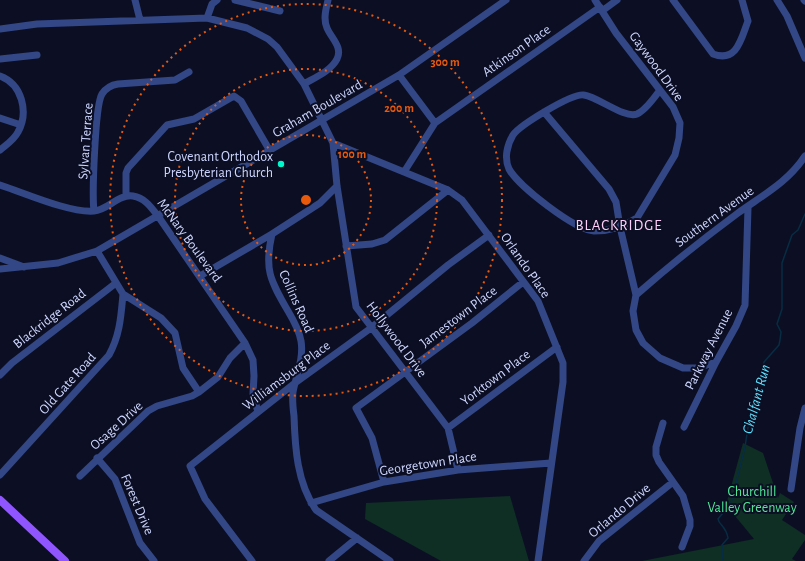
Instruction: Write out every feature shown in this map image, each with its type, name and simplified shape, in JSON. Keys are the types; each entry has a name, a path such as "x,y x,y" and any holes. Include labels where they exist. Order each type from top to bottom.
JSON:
{"main road":[{"path":"0,500 64,561"}],"street":[{"path":"135,0 140,20"},
{"path":"207,18 212,4 217,0"},
{"path":"235,0 280,11"},
{"path":"304,84 330,67 337,59 338,51 335,40 327,27 324,14 328,0"},
{"name":"Graham Boulevard","path":"0,269 58,263 97,251 399,75 506,0"},
{"name":"Gaywood Drive","path":"596,0 616,32 660,90 672,107 680,123 679,138 675,156 637,218 627,225 594,231 583,228 530,192 515,177 509,168 507,146 514,133 544,112 571,97 582,94 600,100 626,114 636,114 643,110 660,90"},
{"name":"Atkinson Place","path":"404,172 435,123 601,9 617,0"},
{"path":"673,0 713,54 721,57 729,56 734,52 748,21 742,0"},
{"path":"777,0 787,16 805,58"},
{"name":"Hollywood Drive","path":"0,29 37,24 207,18 247,28 268,39 277,46 304,84 323,119 333,143 337,186 356,307 448,428 458,470"},
{"path":"0,59 38,56"},
{"name":"Sylvan Terrace","path":"94,211 98,104 102,94 109,87 118,84 175,80 189,72"},
{"path":"399,75 435,123"},
{"path":"0,76 16,87 23,103 22,125 14,138 0,150"},
{"path":"0,185 72,209 94,211 101,209 126,196 126,173 132,161 167,125 194,119 234,96 242,101 270,151"},
{"path":"544,112 609,189 616,202 620,227 636,295 633,311 636,330 643,343 660,358 683,368 698,368 716,362"},
{"path":"0,118 22,125"},
{"name":"Orlando Place","path":"333,143 448,190 462,200 538,301 563,363 563,382 538,561"},
{"name":"Southern Avenue","path":"636,295 662,271 781,183 799,166 805,156"},
{"path":"200,276 272,234 320,203 337,186"},
{"path":"346,246 372,244 384,240 448,190"},
{"name":"McNary Boulevard","path":"126,196 140,198 150,206 245,343 253,360 253,394 258,412"},
{"name":"Parkway Avenue","path":"684,427 716,362 736,326 745,305 748,208"},
{"name":"Collins Road","path":"272,234 267,254 270,278 297,326 302,342 301,358 293,394 295,446 300,473 311,503 316,510 390,561"},
{"name":"Williamsburg Place","path":"252,561 205,499 190,466 295,383 371,328 448,265 489,235"},
{"path":"97,251 123,294 161,318 175,333 183,368 199,392"},
{"path":"0,258 25,267"},
{"name":"Jamestown Place","path":"384,482 372,438 356,408 472,323 523,282"},
{"name":"Blackridge Road","path":"0,375 12,363 116,283"},
{"name":"Old Gate Road","path":"0,475 100,368 109,355 117,341 120,329 123,294"},
{"name":"Osage Drive","path":"80,476 97,458 148,411 158,406 192,396 218,377 230,358 245,343"},
{"name":"Yorktown Place","path":"448,428 557,346"},
{"path":"791,489 800,428 805,408"},
{"path":"663,423 656,447 656,455 683,496 690,520 690,526 682,546"},
{"name":"Forest Drive","path":"97,458 115,479 140,544 154,561"},
{"name":"Georgetown Place","path":"311,503 384,482 458,470 551,463"},
{"name":"Orlando Drive","path":"584,561 599,541 673,482"},
{"path":"329,561 357,538"}],"green space":[{"name":"Churchill Valley Greenway","path":"743,443 763,453 778,498 780,493 794,502 782,520 805,535 805,540 792,559 796,561 642,561 754,539 726,505"},
{"path":"510,496 529,561 441,561 365,519 366,503"}],"waterway":[{"name":"Chalfant Run","path":"723,561 722,545 728,538 726,531 718,519 731,503 745,447 750,414 764,362 779,345 781,332 777,324 782,309 782,263 792,235 798,230 805,214"}],"place":[{"name":"Covenant Orthodox Presbyterian Church","path":"281,164"}],"district":[{"name":"BLACKRIDGE","path":"619,225"}]}
